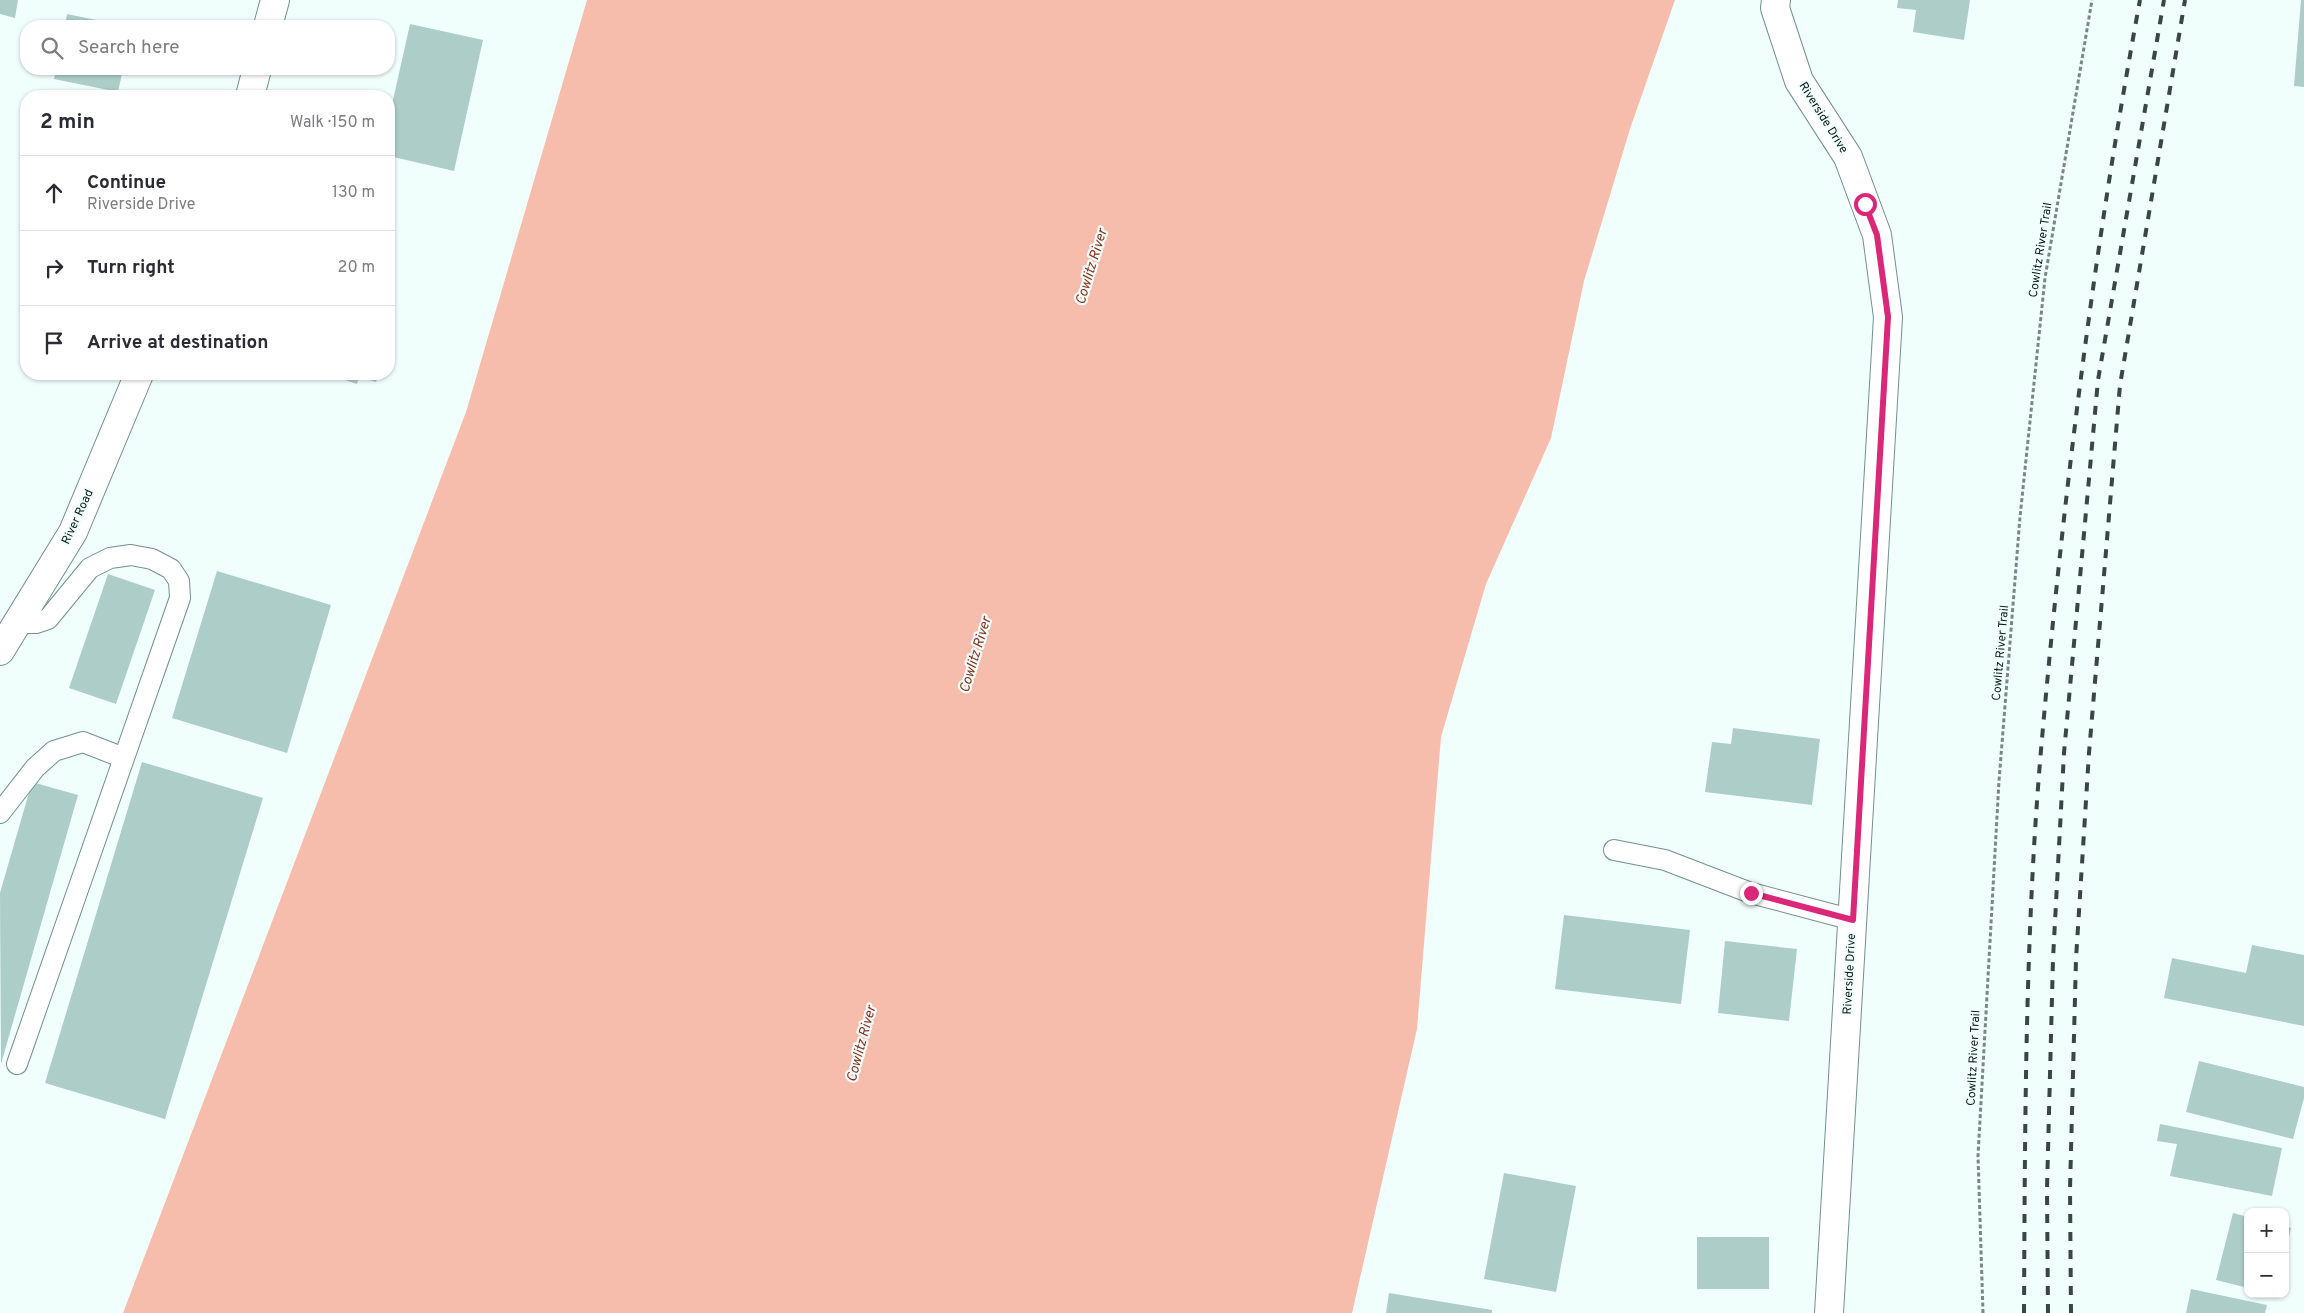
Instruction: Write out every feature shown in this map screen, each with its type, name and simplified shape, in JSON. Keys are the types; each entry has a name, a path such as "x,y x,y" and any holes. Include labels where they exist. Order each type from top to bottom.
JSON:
{"street":[{"path":"269,20 274,0"},
{"name":"Riverside Drive","path":"1776,0 1775,8 1799,81 1848,157 1877,235 1888,317 1830,1313"},
{"path":"252,90 255,75"},
{"name":"River Road","path":"0,652 73,532 136,380"}],"lane":[{"path":"17,623 36,623 48,620 90,568 110,558 131,555 152,559 171,569 179,581 180,598 17,1064"},
{"path":"0,813 35,768 54,751 83,742 124,758"},
{"path":"1614,850 1664,860 1751,893 1853,920"}],"path":[{"name":"Cowlitz River Trail","path":"1983,1313 1978,1156 2000,781 2020,517 2045,278 2092,0"}],"water":[{"name":"Cowlitz River","path":"587,0 1675,0 1630,129 1584,281 1551,438 1486,584 1441,737 1417,1029 1352,1313 123,1313 466,412"}],"building":[{"path":"0,0 18,0 15,18 0,14"},
{"path":"1898,0 1970,0 1964,40 1913,32 1916,10 1897,8"},
{"path":"2301,0 2304,0 2304,87 2294,86"},
{"path":"67,14 96,20 66,20"},
{"path":"410,24 483,40 454,171 395,157 395,91"},
{"path":"55,75 122,75 118,90 108,90 54,79"},
{"path":"345,380 358,380 357,384"},
{"path":"217,571 331,605 287,753 172,718"},
{"path":"108,574 155,590 116,704 69,688"},
{"path":"1733,728 1820,739 1812,805 1705,792 1712,742 1731,744"},
{"path":"142,762 263,798 165,1119 45,1083"},
{"path":"32,782 78,795 1,1064 0,893"},
{"path":"1564,915 1690,930 1681,1004 1555,989"},
{"path":"1725,941 1797,949 1789,1021 1718,1013"},
{"path":"2252,945 2304,955 2304,1026 2164,998 2172,958 2246,973"},
{"path":"2199,1061 2304,1087 2304,1098 2293,1139 2186,1112"},
{"path":"2160,1124 2282,1148 2272,1196 2170,1176 2177,1144 2157,1141"},
{"path":"1504,1173 1576,1186 1556,1292 1484,1279"},
{"path":"2233,1213 2244,1216 2244,1287 2216,1280"},
{"path":"1697,1237 1769,1237 1769,1289 1697,1289"},
{"path":"2191,1289 2267,1305 2265,1313 2186,1313"},
{"path":"1389,1293 1492,1310 1492,1313 1386,1313"}],"railway":[{"path":"2024,1313 2029,961 2041,750 2059,561 2094,280 2123,93 2140,0"},
{"path":"2048,1313 2047,1189 2053,959 2064,753 2098,380 2164,0"},
{"path":"2071,1313 2070,1189 2076,959 2089,753 2120,385 2185,0"}],"route":[{"path":"1751,893 1853,920 1888,317 1877,235 1865,204"}]}
